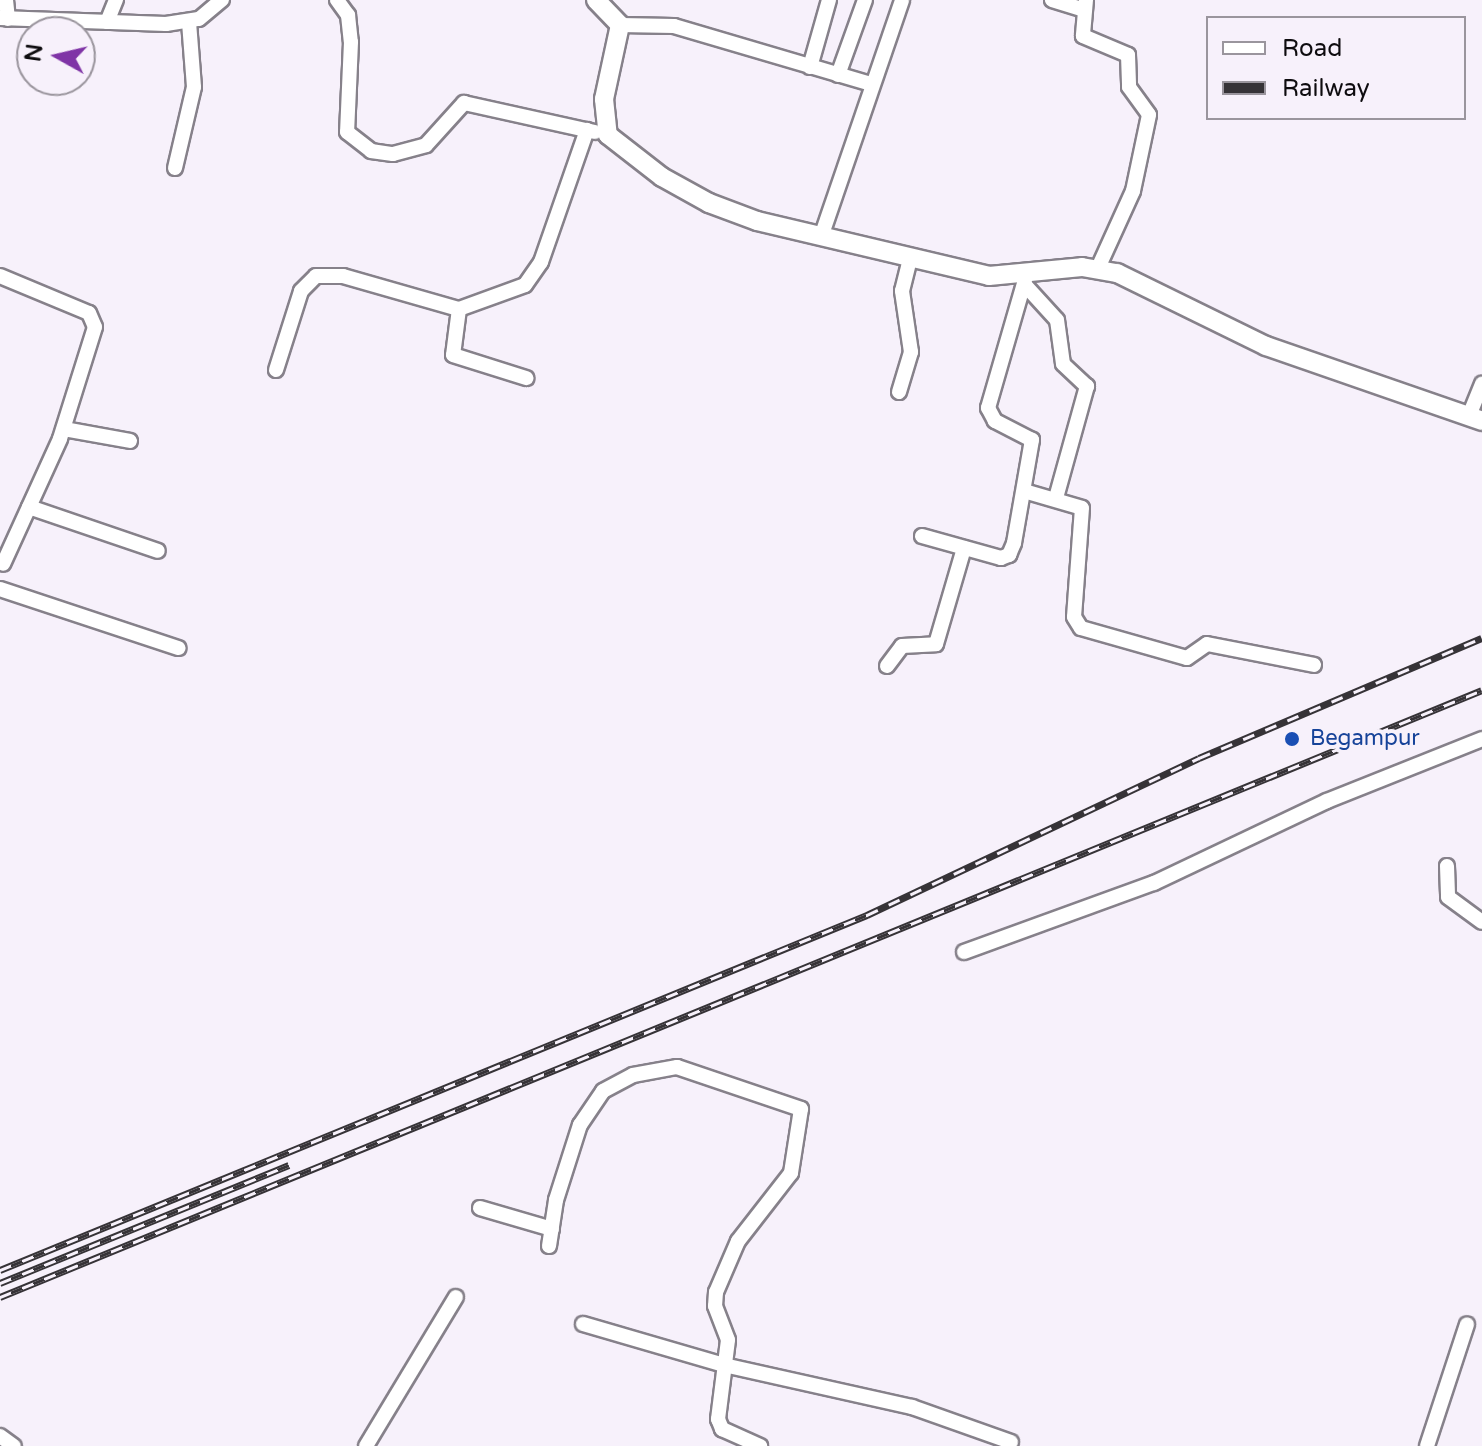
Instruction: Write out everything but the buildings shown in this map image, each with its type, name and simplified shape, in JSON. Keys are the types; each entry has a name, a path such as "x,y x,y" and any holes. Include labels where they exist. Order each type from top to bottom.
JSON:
{"main road":[{"path":"596,0 620,25 604,99 608,135 662,177 709,203 821,237 989,276 1025,280 1098,268 1266,346 1475,419"}],"street":[{"path":"6,0 4,18 107,22 189,22 222,0"},
{"path":"107,22 116,0"},
{"path":"337,0 348,15 351,42 347,132 371,151 393,154 426,145 464,103 608,135"},
{"path":"810,67 829,0"},
{"path":"838,75 865,0"},
{"path":"821,237 902,0"},
{"path":"1052,0 1085,5 1083,36 1128,55 1129,87 1149,115 1133,191 1098,268"},
{"path":"175,168 194,87 189,22"},
{"path":"620,25 674,26 871,84"},
{"path":"276,370 301,291 316,276 343,276 459,309 514,292 532,277 587,130"},
{"path":"899,392 911,352 902,291 910,258"},
{"path":"0,276 94,319 93,339 64,429 2,562 0,588 178,648"},
{"path":"922,536 1001,558 1009,555 1032,440 995,421 988,408 1025,280"},
{"path":"1025,280 1057,320 1063,364 1087,386 1056,498"},
{"path":"459,309 453,355 526,378"},
{"path":"1475,419 1482,383"},
{"path":"64,429 130,441"},
{"path":"1024,491 1080,504 1083,515 1074,617 1081,628 1187,658 1207,644 1314,665"},
{"path":"29,507 158,551"},
{"path":"887,666 902,646 936,644 964,548"},
{"path":"964,952 1154,883 1327,801 1482,739"},
{"path":"1447,866 1448,897 1482,922"},
{"path":"549,1246 580,1125 603,1091 623,1080 677,1067 796,1104 802,1121 791,1173 738,1241 716,1292 715,1306 728,1340 718,1406 722,1429 760,1446"},
{"path":"480,1208 552,1229"},
{"path":"366,1446 456,1297"},
{"path":"583,1324 724,1365 912,1407 1011,1442"},
{"path":"1427,1446 1467,1324"},
{"path":"0,1436 14,1446"}],"railway":[{"path":"0,1270 867,915 1199,758 1482,638"},
{"path":"0,1297 1482,690"},
{"path":"0,1283 289,1165"}],"place":[{"name":"Begampur","path":"1292,739"}]}
